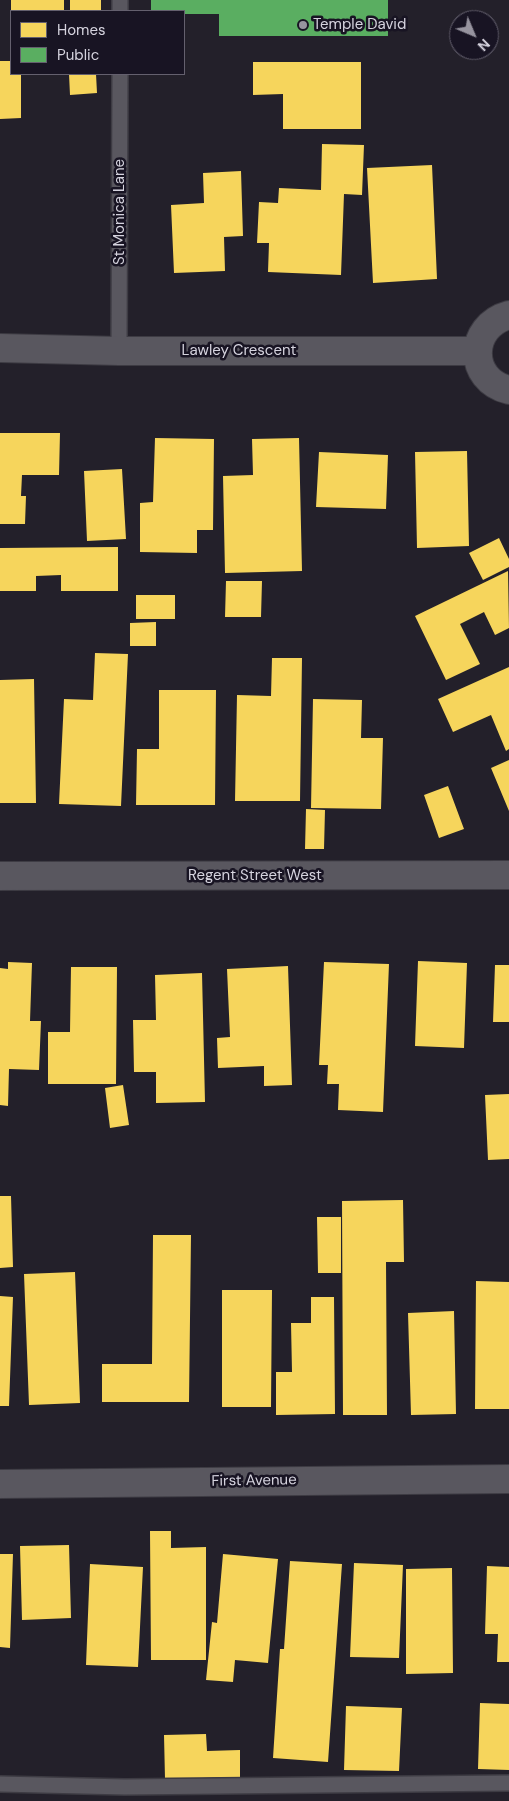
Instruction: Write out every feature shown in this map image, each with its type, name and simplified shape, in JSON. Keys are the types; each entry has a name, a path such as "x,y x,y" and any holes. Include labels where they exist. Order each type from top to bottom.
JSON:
{"street":[{"path":"509,315 499,318 488,327 481,338 478,351 480,366 488,379 500,388 509,390"},
{"name":"Lawley Crescent","path":"0,348 120,351 478,351"},
{"name":"Regent Street West","path":"0,876 509,875"},
{"name":"First Avenue","path":"0,1484 509,1479"}],"lane":[{"name":"St Monica Lane","path":"120,75 120,351"},
{"path":"0,1784 134,1787 509,1783"}],"building: Homes":[{"path":"11,0 64,0 64,10 11,10"},
{"path":"70,0 101,0 101,10 70,10"},
{"path":"0,61 10,61 10,75 21,75 21,118 0,119"},
{"path":"253,62 361,62 361,129 283,129 283,94 253,95"},
{"path":"69,75 96,75 97,93 70,95"},
{"path":"322,144 364,145 362,195 344,194 341,275 268,272 269,243 257,243 259,202 278,203 279,188 321,190"},
{"path":"432,165 437,279 373,283 367,168"},
{"path":"241,171 243,236 224,237 225,271 174,273 171,205 204,203 203,173"},
{"path":"0,433 60,433 59,475 22,475 21,496 26,496 25,524 0,524"},
{"path":"155,438 214,439 213,530 197,530 197,553 140,552 140,503 153,502"},
{"path":"299,438 302,571 225,573 223,476 253,475 252,439"},
{"path":"467,451 469,546 417,548 415,452"},
{"path":"319,452 388,455 386,509 316,507"},
{"path":"122,469 126,539 87,541 84,471"},
{"path":"499,538 509,559 509,567 483,580 469,553"},
{"path":"118,547 118,591 61,591 61,575 36,576 36,591 0,591 0,548"},
{"path":"508,571 509,628 495,635 484,612 460,624 480,664 446,680 415,616"},
{"path":"226,581 262,581 261,617 225,617"},
{"path":"136,595 175,595 175,619 136,619"},
{"path":"156,622 156,646 130,646 130,623"},
{"path":"95,653 128,654 121,806 59,804 64,699 93,700"},
{"path":"272,658 302,658 300,801 235,801 237,695 271,696"},
{"path":"509,667 509,749 506,751 491,715 453,732 438,699"},
{"path":"34,679 36,803 0,803 0,680"},
{"path":"159,690 216,690 215,805 136,805 137,749 159,749"},
{"path":"313,699 362,700 361,738 383,738 381,809 311,808"},
{"path":"509,760 509,811 491,768"},
{"path":"448,786 464,829 439,838 424,795"},
{"path":"306,809 325,810 324,849 305,849"},
{"path":"418,961 467,963 464,1048 415,1046"},
{"path":"8,962 32,963 30,1021 41,1021 39,1070 9,1069 8,1106 0,1105 0,968 8,969"},
{"path":"324,962 389,964 383,1112 338,1110 339,1084 327,1084 328,1065 319,1065"},
{"path":"495,965 509,965 509,1022 493,1022"},
{"path":"288,966 292,1085 264,1086 264,1066 218,1068 217,1038 230,1037 227,969"},
{"path":"71,967 117,967 116,1084 48,1084 48,1032 70,1032"},
{"path":"202,973 205,1102 156,1103 156,1072 134,1072 133,1020 156,1020 155,975"},
{"path":"123,1085 129,1125 110,1128 105,1088"},
{"path":"509,1094 509,1159 488,1160 485,1095"},
{"path":"0,1196 11,1196 13,1267 0,1268"},
{"path":"403,1200 404,1262 386,1262 387,1415 343,1415 342,1201"},
{"path":"317,1217 341,1217 341,1273 318,1273"},
{"path":"153,1235 191,1235 189,1402 102,1402 102,1364 152,1364"},
{"path":"75,1272 80,1403 29,1405 24,1274"},
{"path":"476,1281 509,1282 509,1409 475,1409"},
{"path":"222,1290 272,1290 271,1407 222,1407"},
{"path":"0,1296 13,1297 9,1406 0,1406"},
{"path":"311,1297 334,1297 335,1414 276,1415 276,1372 292,1372 291,1323 311,1323"},
{"path":"454,1311 456,1414 411,1415 408,1313"},
{"path":"150,1531 171,1531 171,1548 206,1547 206,1660 151,1660"},
{"path":"69,1545 71,1618 22,1620 20,1546"},
{"path":"0,1554 13,1554 10,1648 0,1647"},
{"path":"223,1554 278,1559 268,1663 235,1660 233,1682 206,1680 212,1622 217,1623"},
{"path":"290,1561 342,1564 328,1762 273,1758 280,1649 284,1649"},
{"path":"354,1563 403,1565 399,1658 350,1657"},
{"path":"90,1564 143,1567 138,1667 86,1665"},
{"path":"487,1566 509,1567 509,1662 497,1662 498,1634 485,1634"},
{"path":"452,1568 453,1673 406,1674 406,1569"},
{"path":"480,1703 509,1704 509,1770 478,1769"},
{"path":"346,1706 402,1708 399,1771 344,1770"},
{"path":"206,1734 207,1751 240,1750 240,1777 165,1779 164,1735"}],"building: Public":[{"name":"Temple David","path":"151,0 388,0 388,36 219,36 219,14 185,14 185,10 151,10"}],"place":[{"name":"Temple David","path":"303,25"}]}
